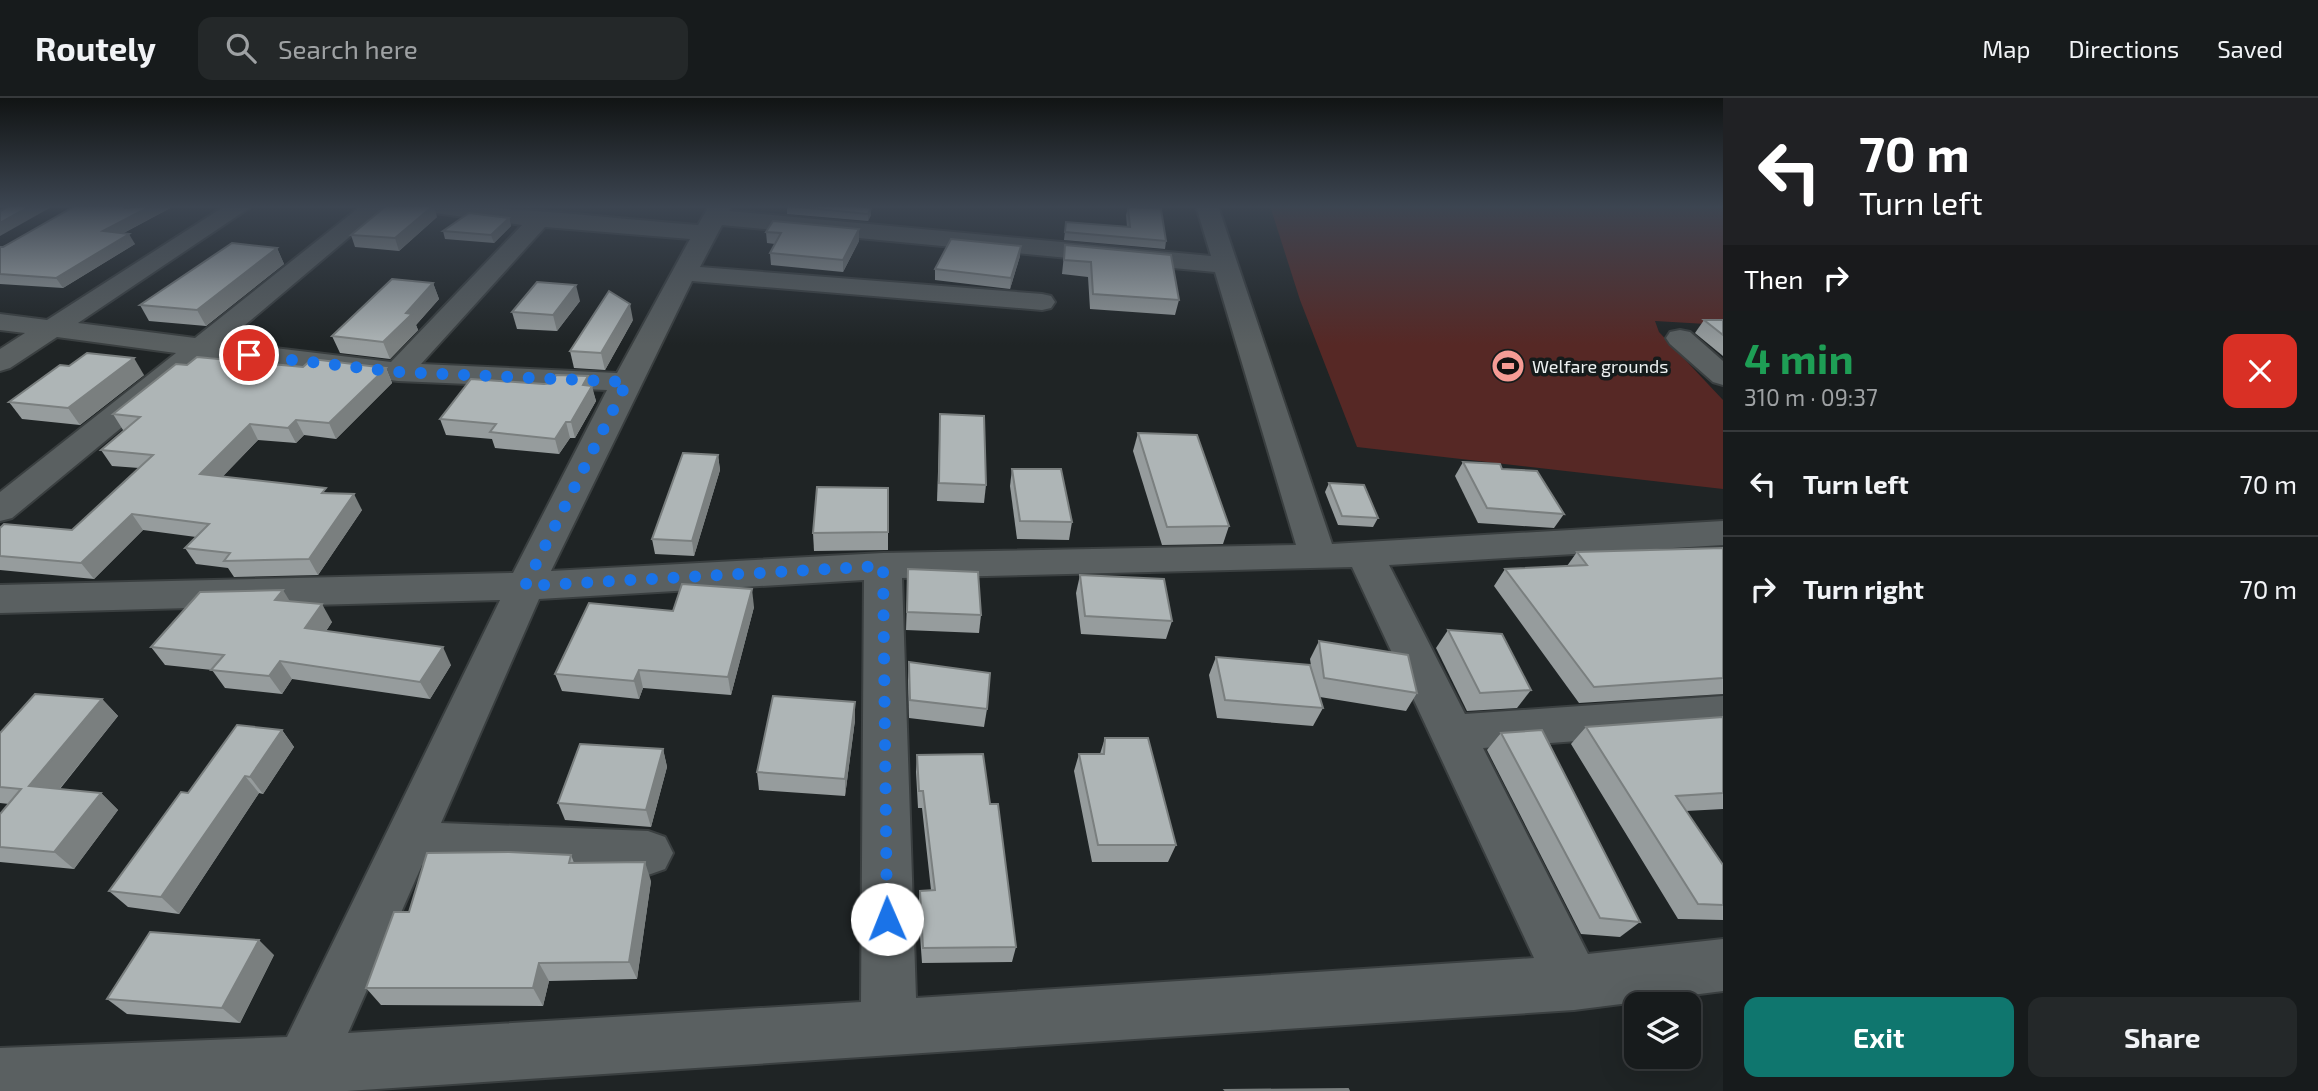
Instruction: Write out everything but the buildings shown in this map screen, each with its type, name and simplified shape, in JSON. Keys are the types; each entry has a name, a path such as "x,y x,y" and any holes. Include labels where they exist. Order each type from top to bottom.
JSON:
{"street":[{"path":"0,362 169,252"},
{"path":"0,510 318,252"},
{"path":"398,372 508,252"},
{"path":"297,1078 525,586 627,382 696,252"},
{"path":"1083,252 1224,265"},
{"path":"1220,252 1318,557"},
{"path":"685,273 1042,302"},
{"path":"0,322 398,372 627,382"},
{"path":"1680,338 1723,376"},
{"path":"0,599 525,586 883,566 1318,557 1723,533"},
{"path":"1364,553 1574,983"},
{"path":"883,566 889,1028"},
{"path":"1450,733 1723,713"},
{"path":"408,843 648,853"},
{"path":"0,1077 297,1078 889,1028 1574,983 1723,965"}],"shaded area":[{"name":"Welfare grounds","path":"1285,252 1723,252 1723,325 1655,321 1659,332 1723,400 1723,489 1357,447 1300,300"}],"place":[{"name":"Welfare grounds","path":"1508,366"}],"route":[{"path":"249,355 398,372 627,382 525,586 883,566 887,919"}]}
